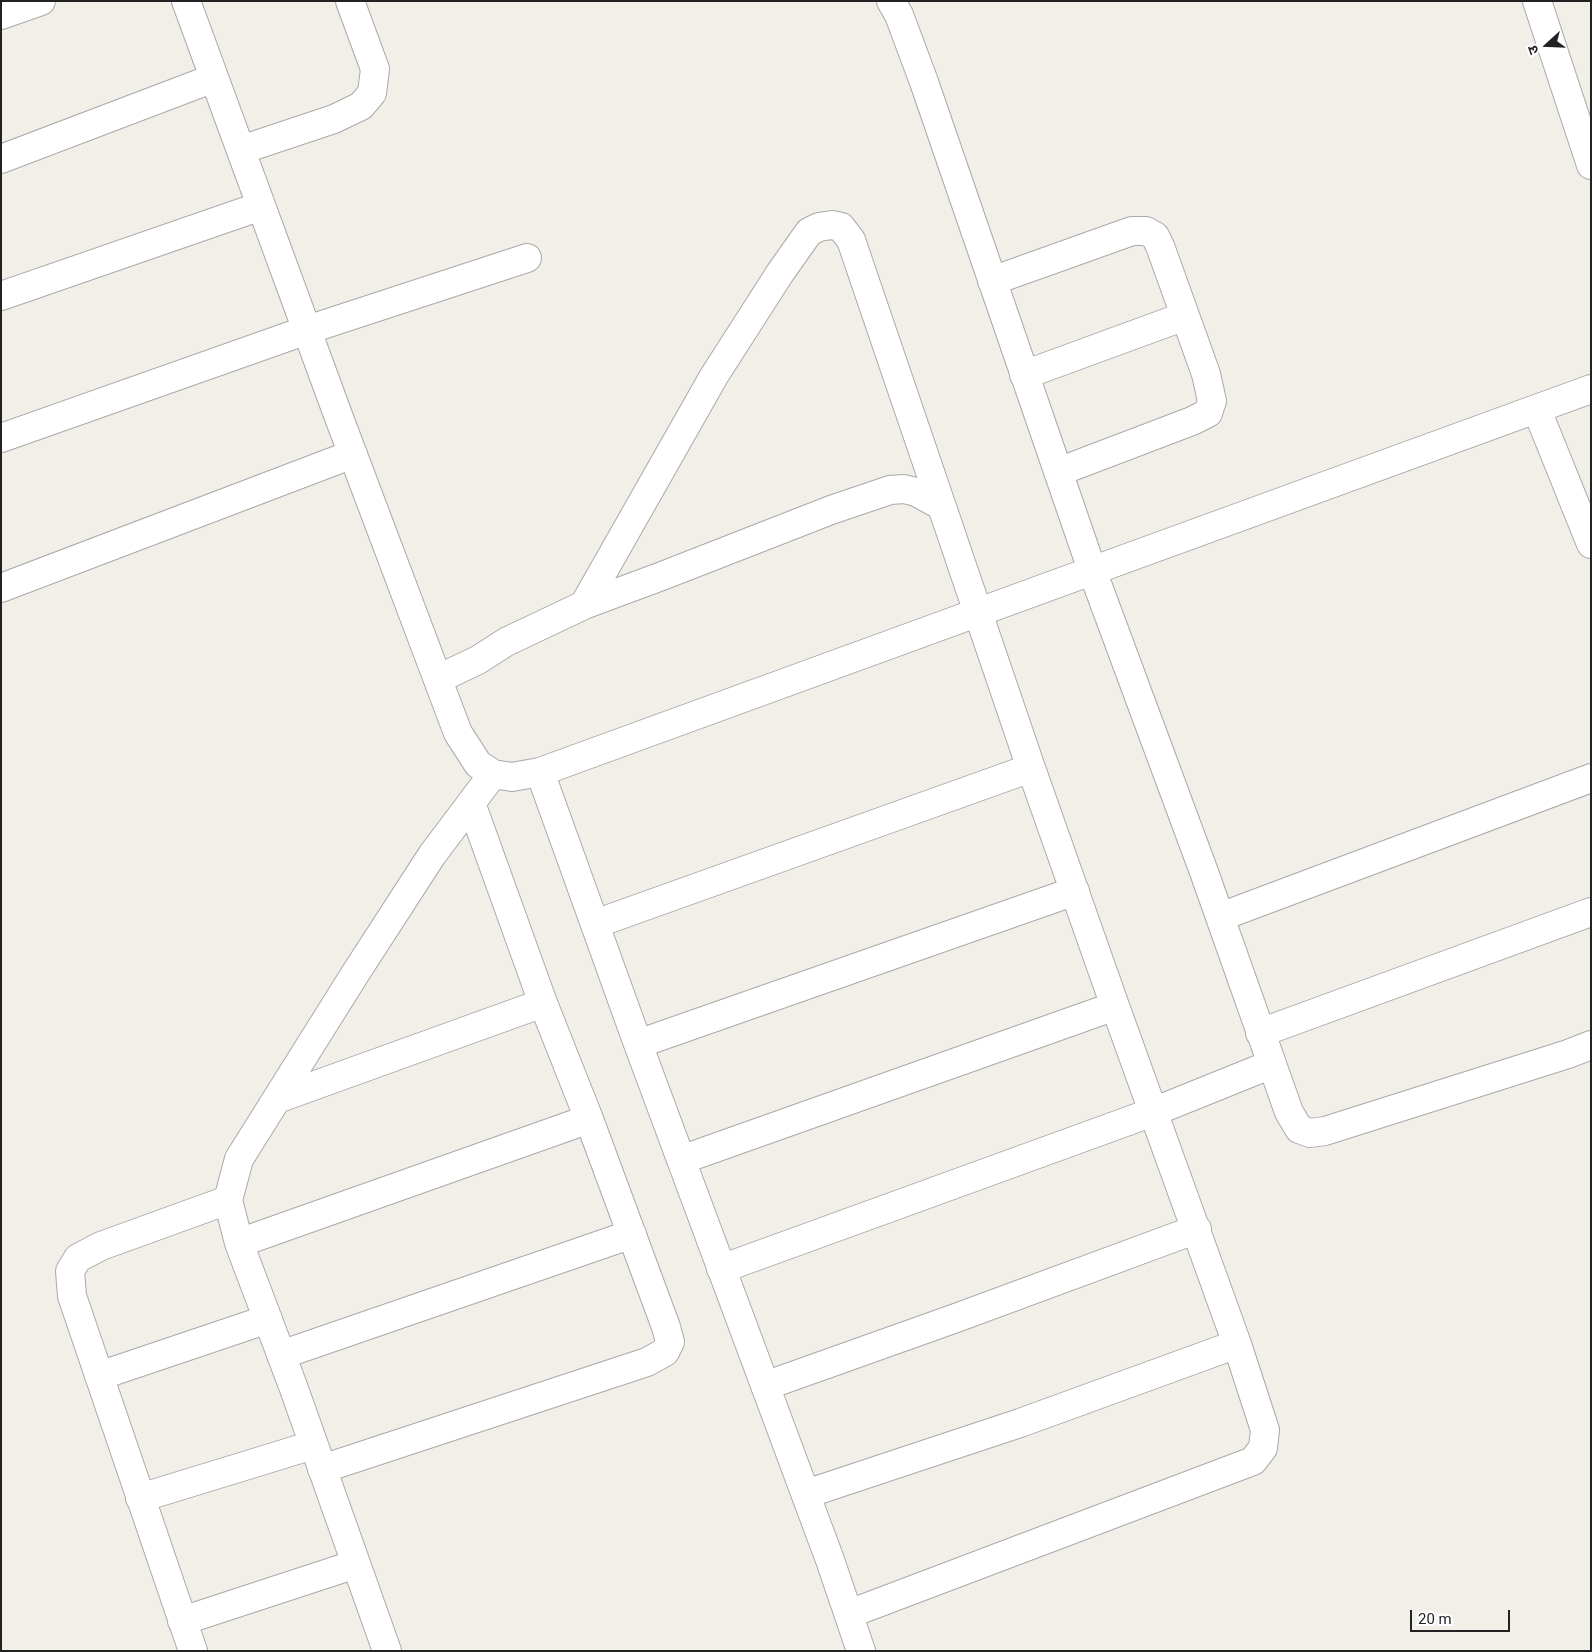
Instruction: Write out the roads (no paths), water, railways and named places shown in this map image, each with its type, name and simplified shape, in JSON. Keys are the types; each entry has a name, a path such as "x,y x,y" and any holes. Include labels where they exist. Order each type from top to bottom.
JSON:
{"street":[{"path":"1,15 41,1"},
{"path":"186,1 458,733 478,764 493,774 512,777 540,772 1591,389"},
{"path":"241,150 334,119 361,106 372,92 375,70 350,1"},
{"path":"891,1 924,82 1092,570 1220,917 1289,1112 1299,1129 1310,1133 1335,1128 1591,1045"},
{"path":"1537,1 1591,165"},
{"path":"1,159 214,78"},
{"path":"1,296 262,206"},
{"path":"584,605 714,376 780,273 808,232 832,225 841,227 851,240 1031,768 1237,1344 1265,1430 1263,1448 1253,1461 849,1614"},
{"path":"992,281 1132,231 1146,231 1155,236 1160,246 1206,374 1212,400 1208,412 1192,421 1058,472"},
{"path":"1,438 307,330 527,258"},
{"path":"1024,375 1185,316"},
{"path":"1537,410 1591,544"},
{"path":"1,588 353,454"},
{"path":"438,679 478,660 506,642 584,605 832,510 890,490 904,489 916,492 940,505"},
{"path":"595,924 1031,768"},
{"path":"540,772 638,1044 806,1494 861,1651"},
{"path":"387,1651 282,1355 239,1243 228,1200 239,1159 432,855 493,774"},
{"path":"1220,917 1591,778"},
{"path":"140,1498 318,1457 647,1362 665,1352 670,1342 632,1234 543,1003 471,803"},
{"path":"638,1044 1075,891"},
{"path":"1260,1033 1591,912"},
{"path":"277,1099 543,1003"},
{"path":"681,1160 1115,1006"},
{"path":"721,1269 1153,1112 1272,1064"},
{"path":"239,1243 589,1119"},
{"path":"193,1651 72,1296 70,1271 78,1258 101,1246 228,1200"},
{"path":"765,1386 1196,1229"},
{"path":"282,1355 632,1234"},
{"path":"99,1376 268,1319"},
{"path":"806,1494 1020,1423 1237,1344"},
{"path":"182,1620 356,1564"}]}
